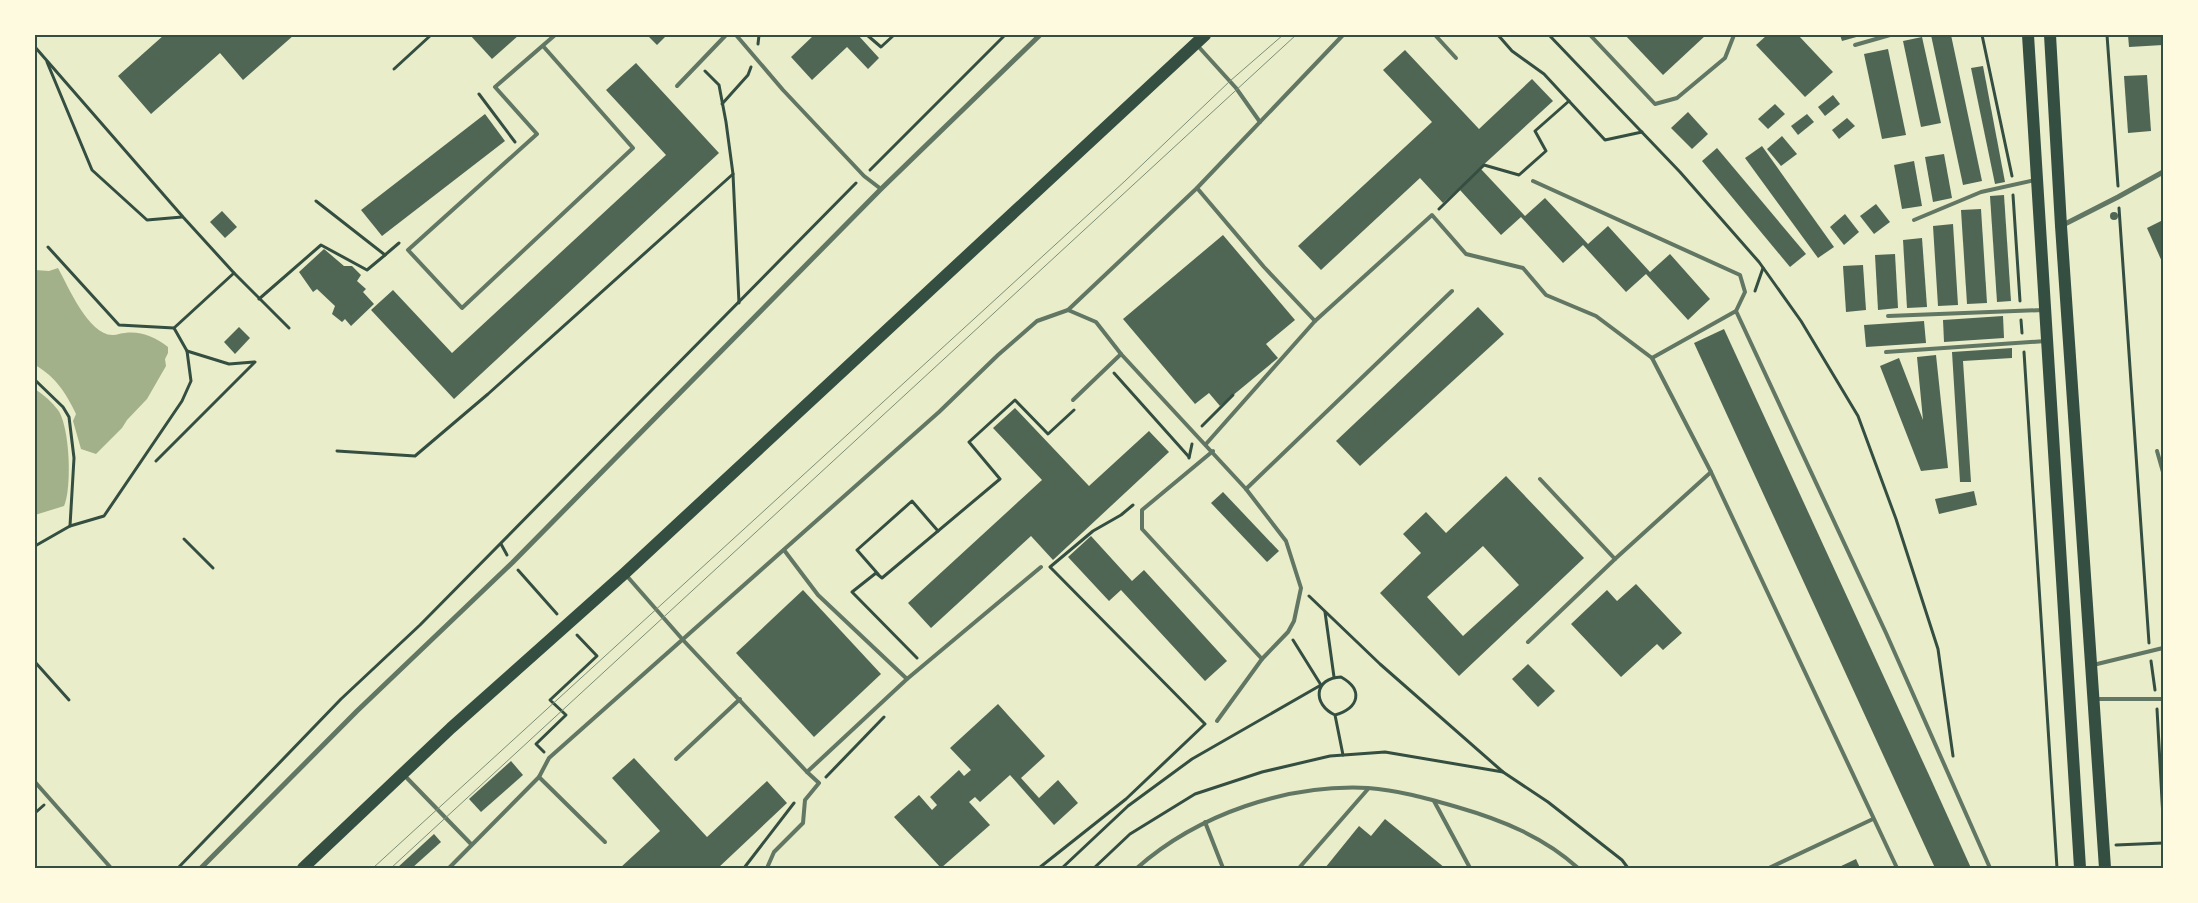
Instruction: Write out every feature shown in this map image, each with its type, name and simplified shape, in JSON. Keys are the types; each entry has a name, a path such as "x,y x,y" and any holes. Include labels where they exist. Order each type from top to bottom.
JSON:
{"main road":[{"path":"2028,35 2080,868"},
{"path":"2050,35 2061,226 2105,868"},
{"path":"304,868 451,728 625,573 1200,39"}],"street":[{"path":"201,868 357,711 512,563 881,189 1040,35"},
{"path":"2061,226 2163,172"}],"lane":[{"path":"542,46 633,148 462,308 408,250 537,134 495,87 542,46 555,35"},
{"path":"677,86 726,35"},
{"path":"736,35 755,59 864,176 881,189"},
{"path":"449,868 539,777 549,758 784,550 1036,321 1068,310 1197,188 1343,35"},
{"path":"1436,35 1456,58"},
{"path":"1590,35 1655,104 1677,98 1725,58 1734,35"},
{"path":"1855,45 1890,35"},
{"path":"1200,39 1260,122"},
{"path":"1914,220 1980,192 2037,180"},
{"path":"1533,181 1740,275 1746,292 1736,311 1652,358"},
{"path":"1197,188 1264,266 1315,321"},
{"path":"1206,444 1337,298 1432,215 1466,254 1523,268 1546,295 1596,316 1652,358 1711,472 1897,868"},
{"path":"1246,488 1452,291"},
{"path":"1888,316 2046,309"},
{"path":"1068,310 1096,322 1121,354 1196,432 1246,488 1286,541 1301,588 1294,622 1288,632 1262,659 1217,721"},
{"path":"1736,311 1886,633 1990,868"},
{"path":"1886,352 2048,341"},
{"path":"1073,400 1121,354"},
{"path":"1212,451 1142,510 1142,529 1262,659"},
{"path":"2156,451 2163,472"},
{"path":"1528,642 1615,559 1711,472"},
{"path":"1540,479 1615,559"},
{"path":"784,550 818,594 907,679"},
{"path":"807,772 907,679 1041,567"},
{"path":"625,573 683,640 819,783 805,800 803,824 774,852 767,868"},
{"path":"2091,665 2150,653 2163,648"},
{"path":"2094,699 2163,700"},
{"path":"676,759 740,700"},
{"path":"404,774 471,844"},
{"path":"539,777 605,842"},
{"path":"35,782 111,868"},
{"path":"1299,868 1369,788"},
{"path":"1137,868 1176,838 1205,822 1270,799 1323,790 1369,788 1434,801 1480,814 1523,830 1566,857 1578,868"},
{"path":"1434,801 1470,868"},
{"path":"1769,868 1873,819"},
{"path":"1205,822 1222,868"}],"path":[{"path":"394,69 431,35"},
{"path":"867,35 881,47 894,35"},
{"path":"178,868 341,699 420,625 739,303 850,188 1005,35"},
{"path":"1498,35 1512,51 1544,74 1605,140 1642,132"},
{"path":"1549,35 1642,132 1759,262 1801,321 1858,416 1896,520 1938,649 1954,765"},
{"path":"1982,35 2007,148 2013,185 2057,868"},
{"path":"2107,35 2150,653 2157,700 2163,818"},
{"path":"35,47 183,217 234,273 289,328"},
{"path":"46,58 92,170 147,220 183,217"},
{"path":"722,104 748,74 755,59"},
{"path":"699,65 719,85 733,174 739,303"},
{"path":"479,94 515,142 508,148"},
{"path":"1432,215 1484,165 1519,176 1546,151 1535,131 1569,101"},
{"path":"337,451 415,456 488,394 733,174"},
{"path":"316,201 385,256"},
{"path":"260,299 321,245 366,270 400,243"},
{"path":"48,247 119,325 174,328 234,273"},
{"path":"35,546 70,526 104,516 182,401 191,381 187,351 174,328"},
{"path":"156,461 255,362 229,364 187,351"},
{"path":"1113,373 1188,459 1196,432 1236,392"},
{"path":"35,380 63,407 69,417 74,458 74,494 70,526"},
{"path":"882,578 1000,478 969,442 1015,400 1048,434 1077,407"},
{"path":"882,578 857,550 912,501 938,531"},
{"path":"1044,572 1048,565 1093,531 1121,515 1136,503"},
{"path":"184,540 213,568"},
{"path":"1039,868 1126,799 1205,724 1048,565"},
{"path":"882,578 876,573 852,592 924,665"},
{"path":"1301,588 1380,664 1503,772 1548,802 1622,860 1628,868"},
{"path":"1325,612 1334,677"},
{"path":"1062,868 1128,806 1192,759 1321,685 1334,677 1341,677 1349,681 1354,687 1356,696 1353,704 1345,712 1335,715 1329,712 1320,700 1321,685 1288,632"},
{"path":"35,662 70,700"},
{"path":"1335,715 1343,755"},
{"path":"819,783 885,716"},
{"path":"744,868 797,799"},
{"path":"2103,845 2163,843"}],"shaded area":[{"path":"58,268 80,309 104,333 113,335 124,333 142,334 158,340 168,347 165,359 166,366 147,399 96,454 81,449 73,421 76,414 68,399 55,380 35,365 35,270 49,271"},
{"path":"35,389 53,404 62,418 67,443 69,472 67,497 64,506 35,515"}],"building":[{"path":"164,35 294,35 243,80 220,53 151,114 118,76"},
{"path":"470,35 519,35 492,59"},
{"path":"647,35 667,35 657,45"},
{"path":"814,35 858,35 879,58 868,69 847,47 812,80 791,57"},
{"path":"1625,35 1706,35 1663,75"},
{"path":"1767,35 1798,35 1833,72 1805,97 1756,45"},
{"path":"1840,35 1859,35 1860,36 1842,41"},
{"path":"1931,35 1951,35 1982,181 1963,185"},
{"path":"2128,35 2163,35 2163,45 2129,47"},
{"path":"1922,37 1941,123 1921,127 1903,41"},
{"path":"1888,49 1906,135 1882,139 1864,54"},
{"path":"1405,50 1479,129 1532,79 1553,101 1480,168 1525,216 1545,198 1588,244 1608,226 1650,272 1670,254 1710,299 1688,320 1646,274 1626,292 1583,245 1563,263 1521,217 1501,235 1460,190 1479,170 1443,203 1420,178 1321,270 1298,246 1432,122 1383,70"},
{"path":"636,63 719,153 454,399 371,310 393,290 452,353 666,155 606,90"},
{"path":"1983,66 2005,182 1995,184 1971,68"},
{"path":"2147,75 2151,131 2128,133 2124,76"},
{"path":"1833,95 1840,104 1825,116 1818,107"},
{"path":"1775,104 1785,114 1768,129 1758,119"},
{"path":"1688,112 1708,134 1692,149 1671,128"},
{"path":"485,114 505,141 382,236 361,210"},
{"path":"1807,114 1814,122 1798,135 1791,126"},
{"path":"1847,118 1855,126 1839,139 1832,130"},
{"path":"1782,136 1797,154 1781,166 1767,149"},
{"path":"1762,146 1834,247 1818,258 1745,158"},
{"path":"1717,148 1806,254 1790,267 1702,161"},
{"path":"1944,154 1952,198 1933,202 1925,157"},
{"path":"1914,161 1922,206 1902,209 1894,165"},
{"path":"2004,195 2011,301 1997,302 1990,196"},
{"path":"1876,204 1890,222 1874,234 1860,216"},
{"path":"1981,209 1987,303 1967,304 1961,210"},
{"path":"222,211 237,227 225,238 210,222"},
{"path":"2114,212 2118,216 2114,220 2110,216"},
{"path":"1845,214 1859,232 1844,245 1830,227"},
{"path":"2163,220 2163,264 2147,228"},
{"path":"1953,224 1958,305 1938,306 1933,226"},
{"path":"1223,235 1295,320 1266,344 1278,358 1220,406 1209,393 1195,404 1123,319"},
{"path":"1922,238 1927,307 1907,308 1903,240"},
{"path":"324,249 344,266 352,266 361,275 357,281 366,289 363,292 374,304 351,326 345,319 342,322 332,314 335,306 317,289 313,292 299,272"},
{"path":"1895,254 1898,308 1878,310 1875,255"},
{"path":"1863,265 1866,310 1846,312 1843,266"},
{"path":"1478,307 1504,334 1360,466 1336,441"},
{"path":"2003,316 2004,338 1944,342 1943,320"},
{"path":"1924,321 1926,343 1866,347 1864,325"},
{"path":"239,327 250,338 235,354 224,342"},
{"path":"1724,329 1971,868 1935,868 1694,343"},
{"path":"2012,348 2012,358 1963,361 1971,482 1960,482 1952,352"},
{"path":"1936,355 1948,468 1921,471 1880,366 1899,358 1923,420 1917,357"},
{"path":"1015,408 1089,486 1149,431 1169,452 1053,560 1031,536 931,628 908,603 1042,480 993,428"},
{"path":"1506,476 1584,558 1459,676 1380,593 1421,553 1403,534 1426,512 1446,533","holes":["1483,546 1519,585 1463,636 1427,597"]},
{"path":"1974,491 1977,505 1939,514 1935,499"},
{"path":"1223,492 1279,551 1267,562 1211,503"},
{"path":"1091,536 1132,581 1144,570 1227,661 1205,681 1121,590 1109,601 1068,557"},
{"path":"1636,584 1682,633 1663,650 1657,644 1621,677 1571,624 1607,590 1617,601"},
{"path":"803,590 881,674 814,737 736,653"},
{"path":"1528,664 1555,691 1538,707 1512,679"},
{"path":"998,704 1045,756 1021,778 1039,798 1058,780 1078,803 1054,825 1010,775 980,802 975,797 969,802 990,825 941,868 894,817 919,795 932,810 937,805 930,797 959,770 964,776 971,770 950,748"},
{"path":"634,758 707,837 767,781 787,803 718,868 620,868 660,831 612,778"},
{"path":"511,761 523,775 481,812 469,799"},
{"path":"1385,819 1445,868 1325,868 1359,826 1371,836"},
{"path":"434,834 441,842 412,868 397,868"},
{"path":"1856,859 1860,868 1837,868"}],"tram line":[{"path":"373,868 1125,181 1230,81 1283,35"},
{"path":"391,868 1296,35"}]}
